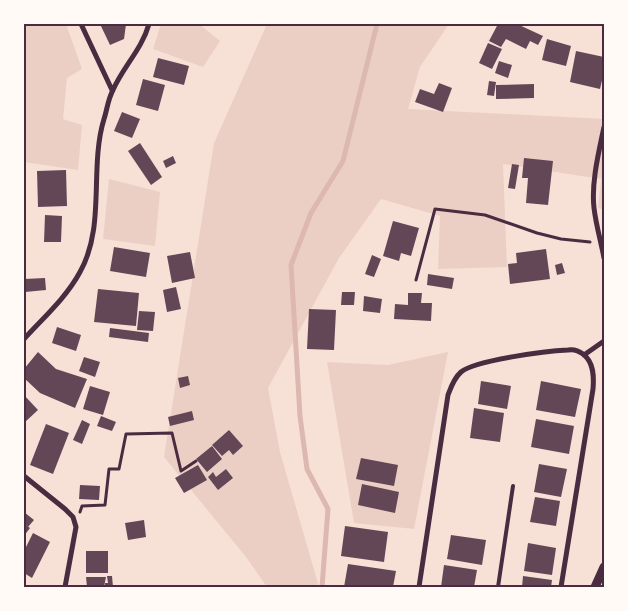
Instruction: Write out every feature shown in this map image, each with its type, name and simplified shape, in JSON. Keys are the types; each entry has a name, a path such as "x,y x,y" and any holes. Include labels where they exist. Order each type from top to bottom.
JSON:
{"street":[{"path":"81,24 112,90"},
{"path":"24,339 69,290 81,272 89,250 93,229 102,126 112,90 131,62 149,24"},
{"path":"604,127 594,193 594,208 604,258"},
{"path":"584,355 604,341"},
{"path":"419,587 448,395 454,381 460,373 471,365 570,349 584,355 592,369 593,389 561,587"},
{"path":"24,476 65,508 73,517 76,527 65,587"},
{"path":"595,587 604,568"}],"lane":[{"path":"498,587 513,486"}],"path":[{"path":"416,280 435,209 485,215 537,233 561,239 581,242 600,241"},
{"path":"76,527 82,506 105,505 109,470 119,469 126,434 172,433 181,470 196,460"}],"shaded area":[{"path":"24,24 66,24 82,69 67,78 63,119 82,125 78,170 24,162"},
{"path":"161,24 199,24 220,41 203,67 153,49"},
{"path":"267,24 449,24 420,67 408,109 604,119 604,210 598,208 601,179 503,164 507,267 438,269 440,216 381,199 339,258 268,388 280,452 319,587 267,587 246,557 164,457 214,143"},
{"path":"109,179 160,192 155,246 103,239"},
{"path":"448,352 414,529 354,523 327,362 388,365"}],"building":[{"path":"100,24 126,24 124,39 110,45"},
{"path":"498,24 517,24 543,36 538,45 530,41 526,49 506,39 501,47 489,41"},
{"path":"547,39 571,46 566,66 542,60"},
{"path":"488,43 502,49 492,69 479,63"},
{"path":"576,51 604,57 604,72 600,89 570,82"},
{"path":"158,58 189,66 184,85 153,77"},
{"path":"499,61 512,65 508,78 495,73"},
{"path":"143,79 165,85 158,111 136,105"},
{"path":"489,81 496,82 494,96 487,95"},
{"path":"439,83 452,88 443,112 415,102 420,89 434,94"},
{"path":"534,84 534,98 496,99 496,85"},
{"path":"122,112 140,119 132,138 114,131"},
{"path":"140,143 162,177 151,185 128,151"},
{"path":"173,156 176,163 166,168 163,161"},
{"path":"524,158 553,161 548,205 526,203 528,178 522,178"},
{"path":"512,164 519,165 515,189 508,188"},
{"path":"66,170 67,206 38,207 37,171"},
{"path":"45,215 62,216 61,242 44,242"},
{"path":"393,221 419,228 411,256 401,253 399,261 383,256"},
{"path":"114,247 150,253 146,277 110,271"},
{"path":"546,249 550,279 510,284 508,264 517,263 516,253"},
{"path":"190,252 195,278 172,283 167,256"},
{"path":"372,255 381,259 374,277 365,274"},
{"path":"562,263 565,273 557,275 555,265"},
{"path":"428,274 454,278 452,289 427,285"},
{"path":"45,278 46,290 25,292 24,279"},
{"path":"176,287 181,309 167,312 163,290"},
{"path":"98,289 139,293 136,326 94,322"},
{"path":"342,292 355,292 354,305 341,305"},
{"path":"408,293 422,293 421,303 432,303 431,321 394,319 395,304 408,305"},
{"path":"364,296 382,299 380,313 363,311"},
{"path":"309,309 336,310 334,350 307,349"},
{"path":"139,311 155,312 153,331 137,330"},
{"path":"57,327 81,335 76,351 52,343"},
{"path":"110,328 149,333 148,342 109,337"},
{"path":"38,352 56,369 87,379 75,408 40,393 24,378 24,369"},
{"path":"84,357 100,362 95,377 79,371"},
{"path":"188,376 190,385 180,388 178,378"},
{"path":"481,381 511,386 507,409 478,404"},
{"path":"541,381 581,389 575,417 536,410"},
{"path":"90,386 110,392 103,415 83,409"},
{"path":"24,395 38,410 24,423"},
{"path":"474,408 504,413 500,442 470,438"},
{"path":"192,411 194,420 170,426 168,417"},
{"path":"101,416 116,422 112,431 97,426"},
{"path":"536,419 574,426 569,454 531,447"},
{"path":"82,420 90,424 82,444 73,440"},
{"path":"46,424 69,433 53,474 30,465"},
{"path":"229,430 243,446 233,455 229,450 222,456 212,445"},
{"path":"212,446 222,459 207,472 196,459"},
{"path":"361,458 398,465 394,486 356,479"},
{"path":"539,464 567,469 561,497 534,492"},
{"path":"198,465 207,480 184,493 175,478"},
{"path":"226,469 233,478 218,490 208,477 213,472 216,477"},
{"path":"362,484 399,492 395,513 358,505"},
{"path":"80,485 100,486 99,500 79,499"},
{"path":"535,497 560,501 556,526 530,522"},
{"path":"24,512 34,520 28,527 24,523"},
{"path":"144,520 146,537 128,540 125,523"},
{"path":"24,524 30,528 24,536"},
{"path":"345,526 388,532 384,562 341,556"},
{"path":"33,533 50,542 32,578 24,573 24,551"},
{"path":"451,535 486,540 482,565 447,559"},
{"path":"528,543 556,548 552,575 524,571"},
{"path":"86,551 108,551 108,573 86,573"},
{"path":"348,564 396,571 393,587 344,587"},
{"path":"444,565 477,570 474,587 441,587"},
{"path":"107,576 112,576 113,587 105,587 105,583 108,583"},
{"path":"523,576 552,580 551,587 522,587"},
{"path":"86,577 106,577 104,587 87,587"}],"waterway":[{"path":"322,587 328,509 307,469 300,416 291,265 311,213 343,161 377,24"}]}
